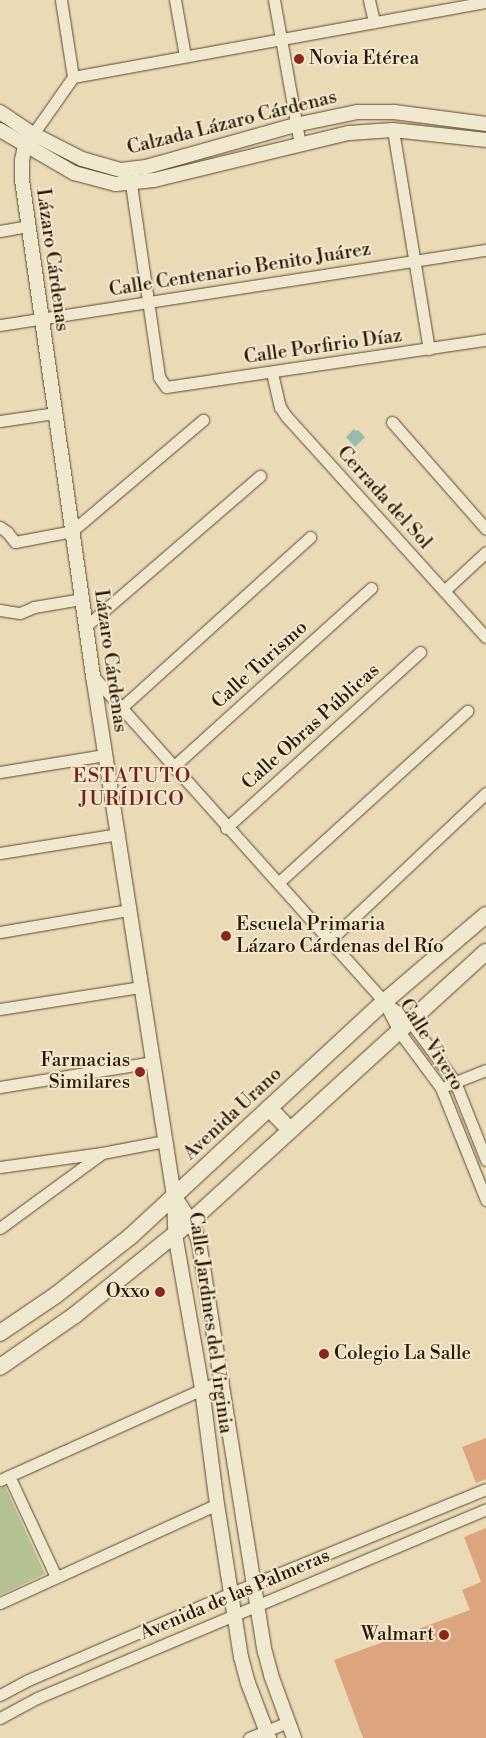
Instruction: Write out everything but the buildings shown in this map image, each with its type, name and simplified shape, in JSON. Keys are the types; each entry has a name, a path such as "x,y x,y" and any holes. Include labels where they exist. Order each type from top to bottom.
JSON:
{"main road":[{"name":"Avenida Urano","path":"0,1333 56,1295 131,1236 384,1002 486,915"},
{"path":"0,1367 75,1316 191,1221 403,1025 486,952"},
{"path":"269,1108 290,1130"}],"street":[{"path":"25,145 73,77 60,0"},
{"path":"175,0 185,56"},
{"path":"274,0 295,125 300,144"},
{"path":"369,0 374,22"},
{"path":"73,77 374,22 461,3 486,2"},
{"name":"Calzada Lázaro Cárdenas","path":"0,112 34,134 82,159 121,170 146,167 295,125 357,112 394,112 486,124"},
{"name":"Calzada Lázaro Cárdenas","path":"0,130 74,173 116,184 131,184 349,133 393,130 486,140"},
{"path":"393,130 429,349"},
{"name":"Lázaro Cárdenas","path":"25,145 22,160 22,180 28,226 93,676 174,1196"},
{"path":"131,184 147,302"},
{"path":"0,231 28,226"},
{"name":"Calle Centenario Benito Juárez","path":"0,325 486,250"},
{"name":"Calle Porfirio Díaz","path":"147,302 159,377 166,386 486,340"},
{"name":"Cerrada del Sol","path":"272,372 280,407 286,416 486,637"},
{"path":"0,422 55,413"},
{"path":"0,527 15,542 72,531 203,420"},
{"path":"392,422 486,529"},
{"path":"86,626 260,476"},
{"path":"121,708 310,537"},
{"path":"444,591 486,552"},
{"name":"Calle Turismo","path":"173,767 371,588"},
{"path":"0,610 20,613 34,606 82,599"},
{"name":"Calle Obras Públicas","path":"226,828 420,652"},
{"name":"Calle Vivero","path":"93,676 226,828 278,883 455,1082 486,1160"},
{"path":"278,883 467,711"},
{"path":"0,772 105,755"},
{"path":"329,941 486,793"},
{"path":"0,853 118,834"},
{"path":"0,932 129,910"},
{"path":"0,1009 141,987"},
{"name":"Calle Vivero","path":"403,1025 441,1088 481,1173 486,1200"},
{"path":"0,1087 153,1062"},
{"path":"441,1088 486,1070"},
{"path":"0,1167 102,1152 165,1140"},
{"path":"0,1228 102,1152"},
{"name":"Calle Jardines del Virginia","path":"174,1196 191,1221 199,1242 270,1675 294,1738"},
{"name":"Calle Jardines del Virginia","path":"174,1196 175,1234 202,1389 217,1504 241,1657 248,1683 268,1734"},
{"path":"56,1577 5,1478 223,1380"},
{"name":"Avenida de las Palmeras","path":"0,1695 28,1680 231,1593 486,1489"},
{"path":"0,1603 217,1504"},
{"name":"Avenida de las Palmeras","path":"0,1718 37,1698 486,1509"},
{"path":"404,1522 412,1540"},
{"path":"28,1680 37,1698"},
{"path":"249,1738 268,1734 288,1722"}],"green space":[{"path":"5,1486 45,1574 0,1595 0,1488"}],"shaded area":[{"path":"354,429 358,430 365,437 355,447 346,437"}],"place":[{"name":"Novia Etérea","path":"299,59"},
{"name":"Escuela Primaria Lázaro Cárdenas del Río","path":"226,936"},
{"name":"Farmacias Similares","path":"140,1072"},
{"name":"Oxxo","path":"160,1292"},
{"name":"Colegio La Salle","path":"324,1354"},
{"name":"Walmart","path":"444,1635"}],"district":[{"name":"ESTATUTO JURÍDICO","path":"132,788"}]}
